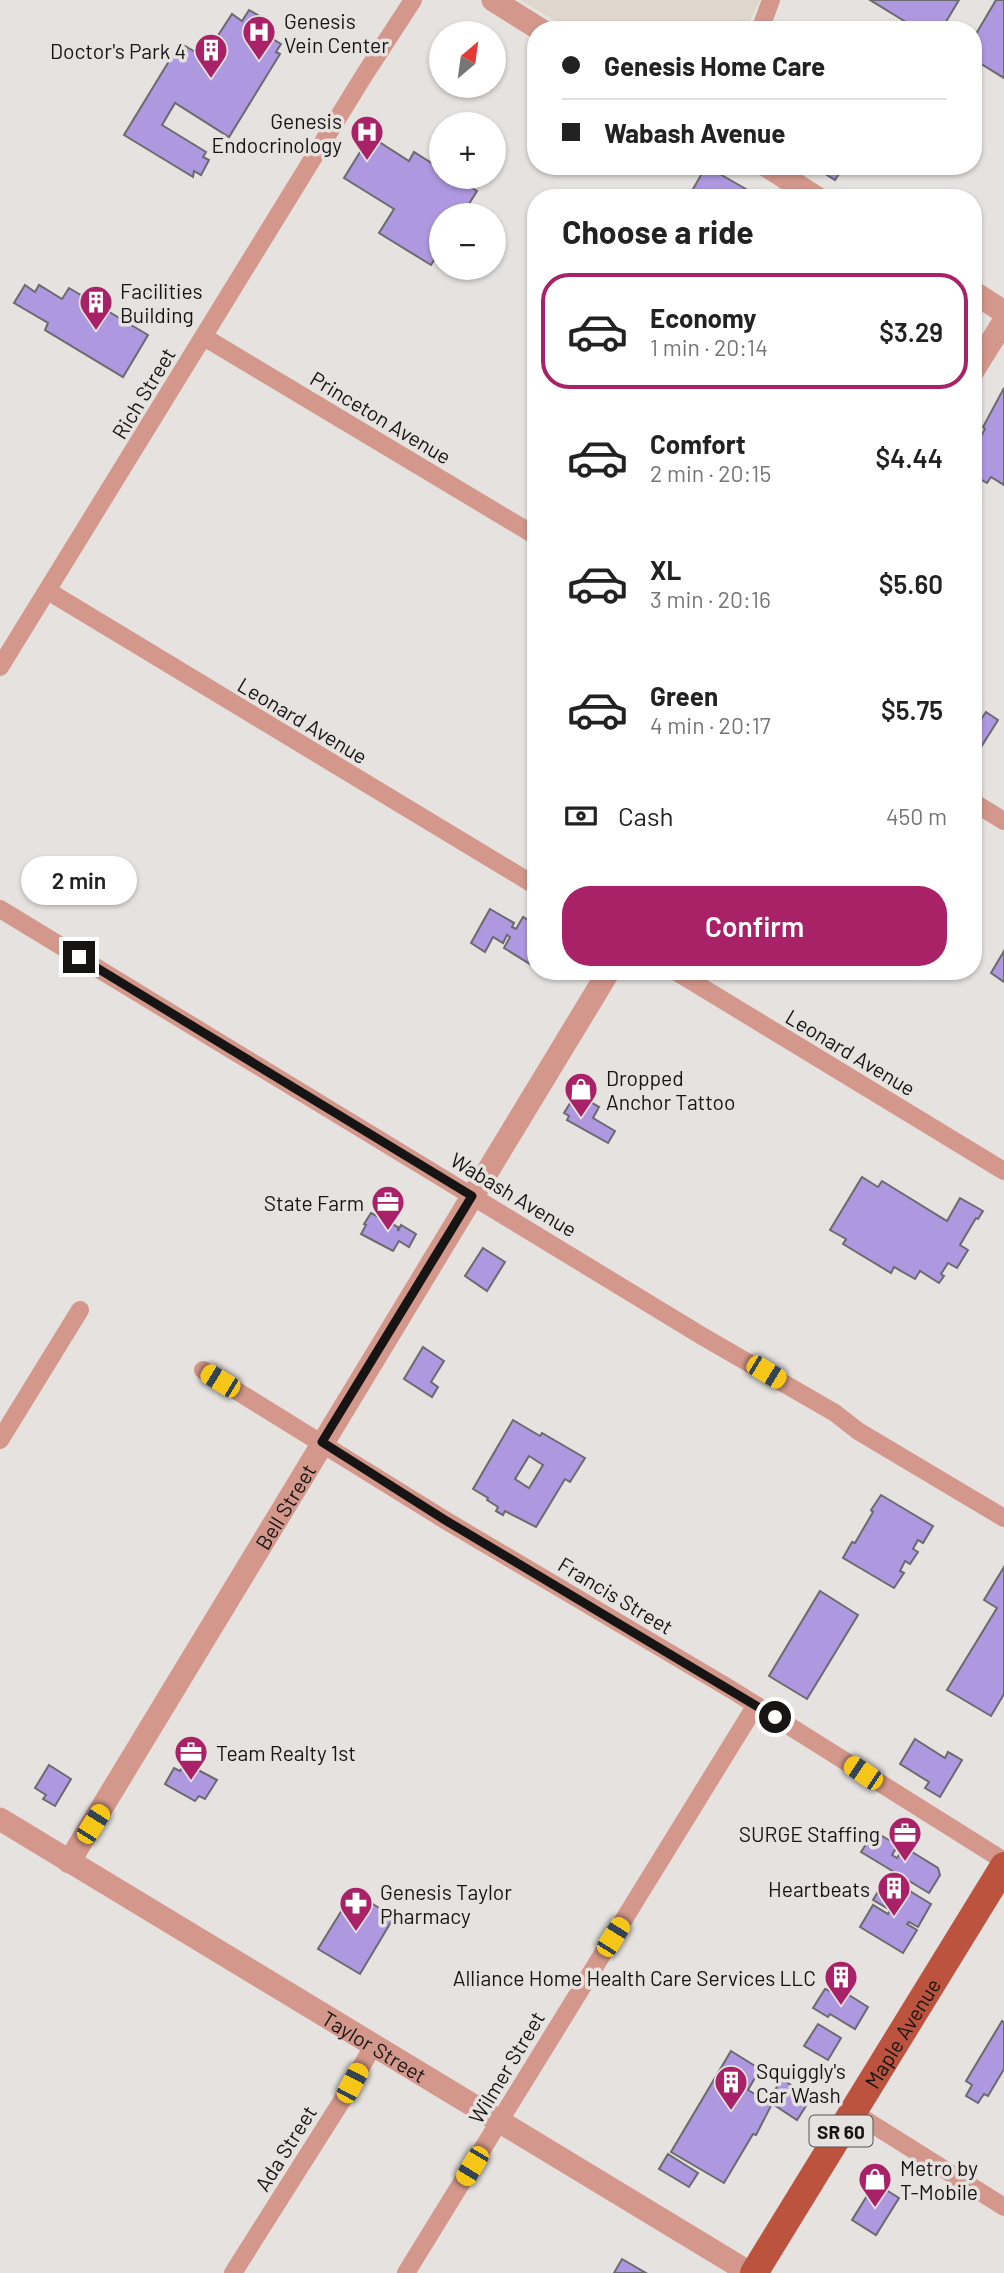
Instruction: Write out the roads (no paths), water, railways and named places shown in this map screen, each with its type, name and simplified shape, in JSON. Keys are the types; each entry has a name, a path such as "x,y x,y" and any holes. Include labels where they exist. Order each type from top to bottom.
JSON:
{"main road":[{"name":"Maple Avenue","path":"752,2273 1002,1874"}],"street":[{"name":"Rich Street","path":"0,667 5,646 48,591 413,0"},
{"path":"493,0 527,21"},
{"path":"763,21 771,0"},
{"path":"781,175 803,189"},
{"path":"982,298 1004,312"},
{"path":"982,356 1004,321"},
{"name":"Princeton Avenue","path":"204,337 527,531"},
{"name":"Leonard Avenue","path":"48,591 527,881"},
{"path":"982,808 1004,821"},
{"name":"Wabash Avenue","path":"0,909 702,1336 835,1413 858,1431 1004,1518"},
{"name":"Bell Street","path":"69,1862 604,980"},
{"name":"Leonard Avenue","path":"690,980 1004,1171"},
{"path":"0,1440 80,1310"},
{"name":"Francis Street","path":"203,1370 445,1520 756,1705 1002,1874"},
{"name":"Wilmer Street","path":"406,2273 756,1705"},
{"name":"Taylor Street","path":"0,1819 752,2273"},
{"name":"Ada Street","path":"233,2273 343,2099 373,2046"},
{"path":"853,2112 1004,2207"}],"place":[{"name":"Genesis Vein Center","path":"259,62"},
{"name":"Doctor's Park 4","path":"211,80"},
{"name":"Genesis Endocrinology","path":"367,162"},
{"name":"Facilities Building","path":"96,332"},
{"name":"Dropped Anchor Tattoo","path":"581,1119"},
{"name":"State Farm","path":"388,1232"},
{"name":"Team Realty 1st","path":"191,1782"},
{"name":"SURGE Staffing","path":"905,1863"},
{"name":"Heartbeats","path":"894,1918"},
{"name":"Genesis Taylor Pharmacy","path":"356,1933"},
{"name":"Alliance Home Health Care Services LLC","path":"841,2007"},
{"name":"Squiggly's Car Wash","path":"731,2112"},
{"name":"Metro by T-Mobile","path":"875,2209"}]}
